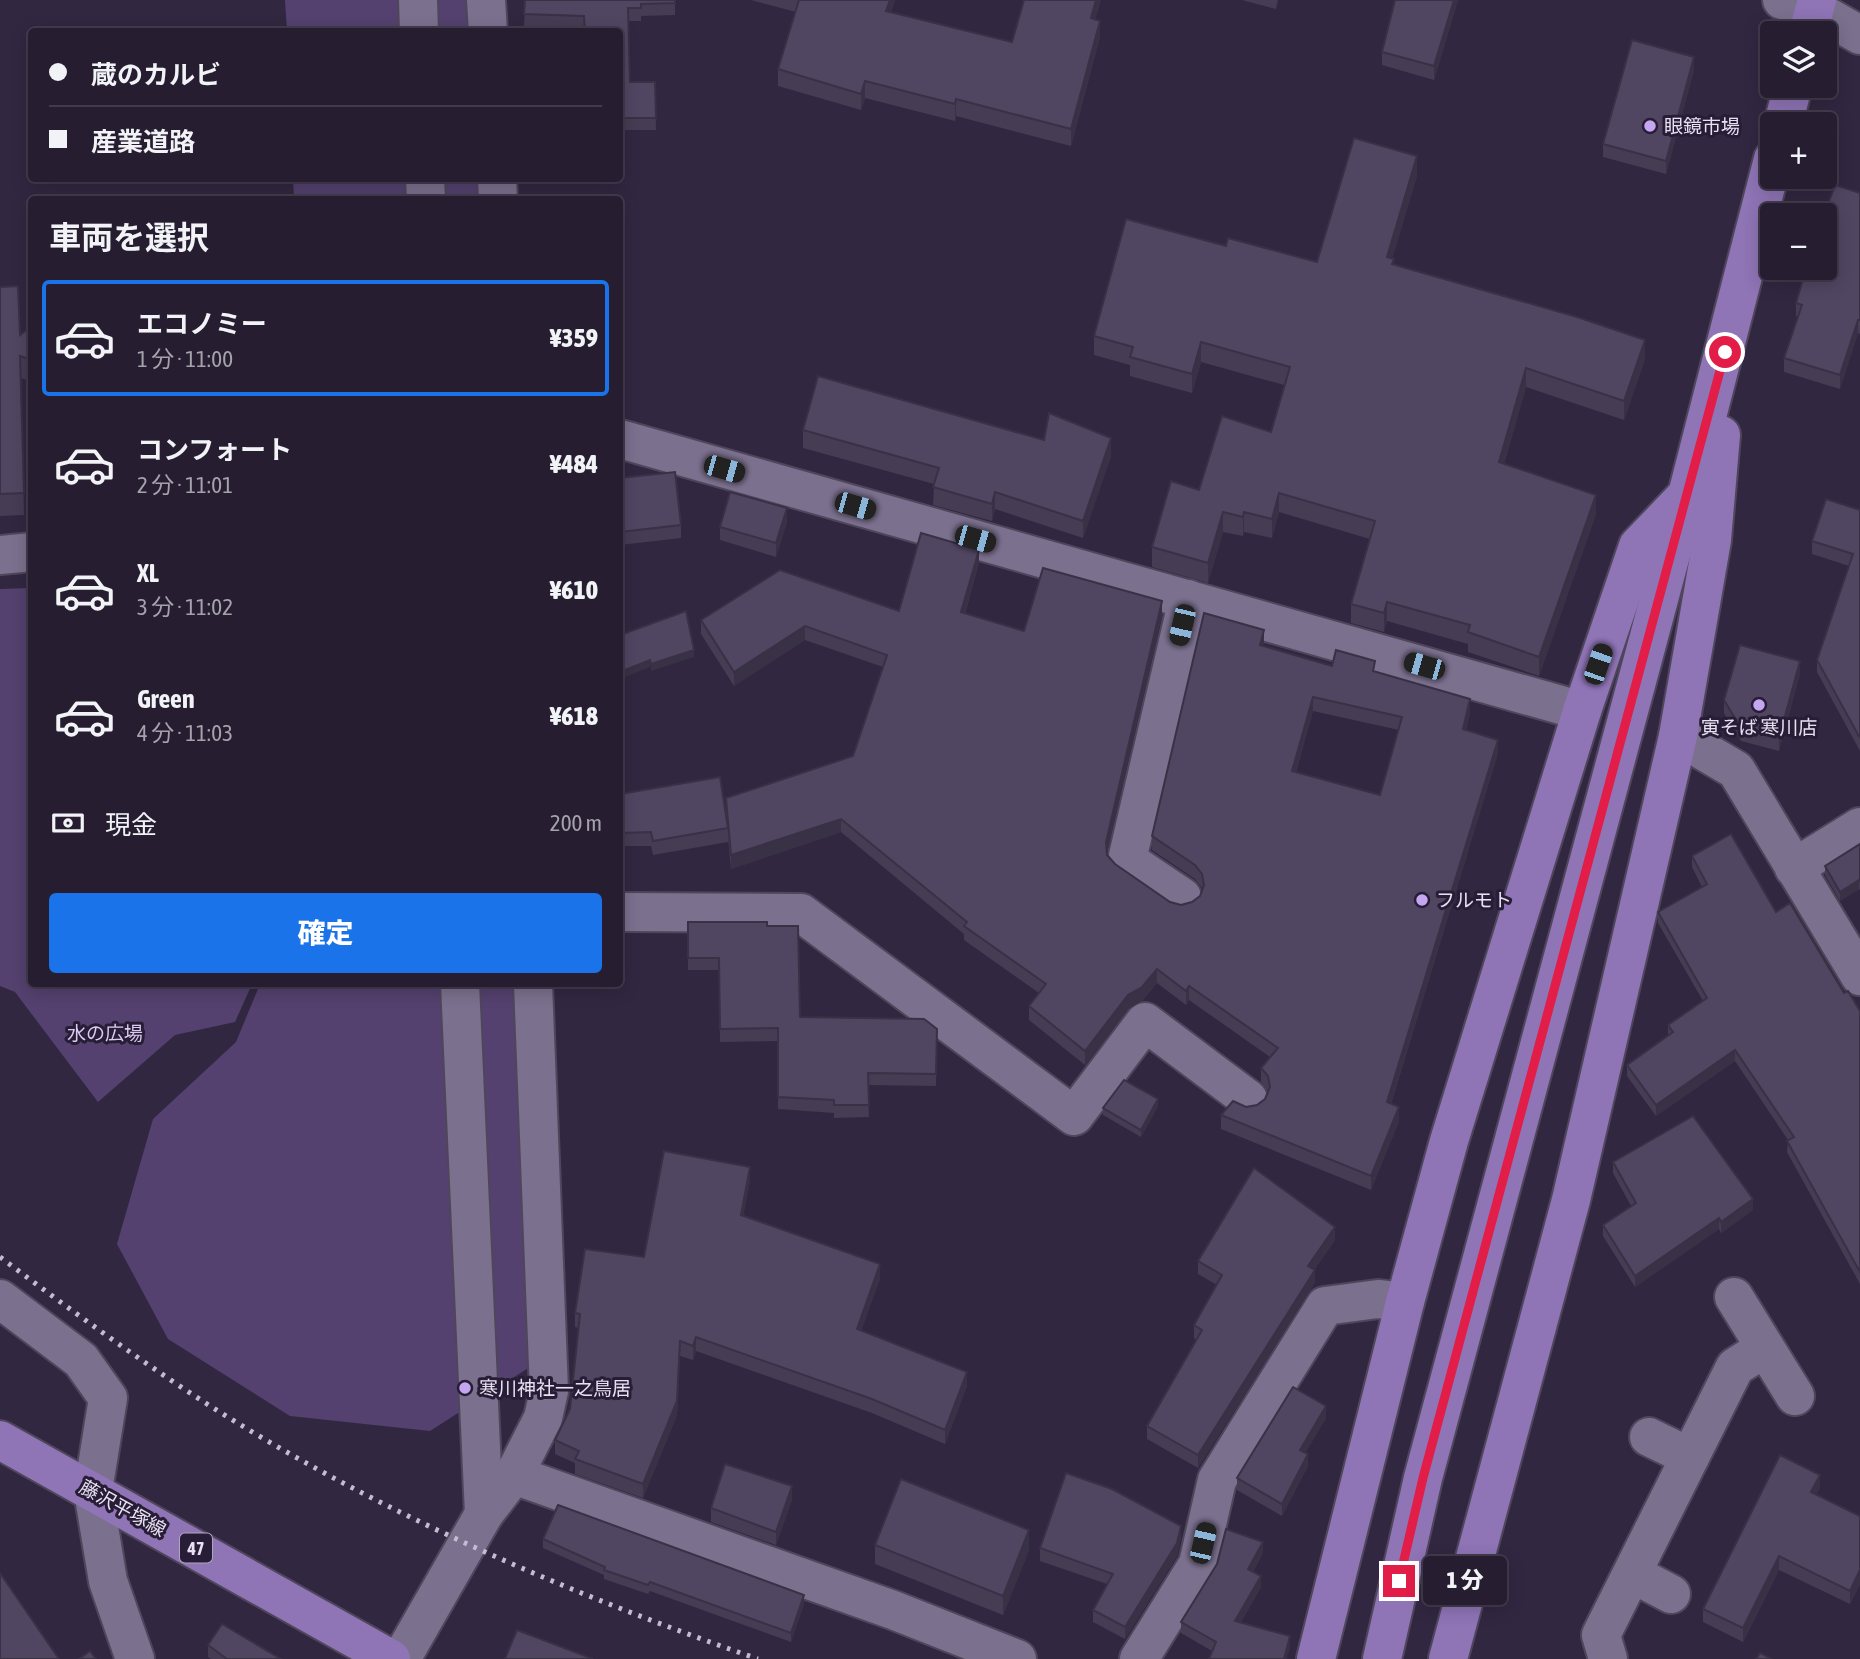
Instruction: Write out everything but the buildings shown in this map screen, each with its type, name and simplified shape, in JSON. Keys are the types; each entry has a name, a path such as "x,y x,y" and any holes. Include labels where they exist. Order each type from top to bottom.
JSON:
{"main road":[{"path":"1381,1659 1423,1478 1687,495 1766,189"},
{"path":"1448,1659 1571,1200 1678,736 1712,540 1731,329"},
{"path":"1316,1659 1405,1302 1449,1141 1582,711 1638,546 1687,495"},
{"name":"藤沢平塚線","path":"0,1440 391,1659"}],"street":[{"path":"418,0 419,28"},
{"path":"486,0 488,28"},
{"path":"1805,11 1860,36"},
{"path":"623,440 1582,711"},
{"path":"0,555 28,552"},
{"path":"1182,897 1127,860 1188,599"},
{"path":"1678,736 1736,770 1860,976"},
{"path":"1794,868 1860,827"},
{"path":"623,912 801,913 1074,1116 1145,1023 1248,1098"},
{"path":"460,987 484,1514"},
{"path":"401,1659 484,1514 514,1475 543,1418 549,1391 533,987"},
{"path":"1734,1297 1795,1396"},
{"path":"0,1299 81,1360 108,1398 93,1491 108,1581 135,1659"},
{"path":"1139,1659 1198,1564 1217,1480 1325,1306 1378,1299 1405,1302"},
{"path":"1608,1659 1601,1634 1735,1367 1765,1348"},
{"path":"480,1419 492,1431 506,1434 523,1431 543,1418"},
{"path":"1649,1437 1690,1457"},
{"path":"514,1475 893,1610 1017,1659"},
{"path":"1633,1574 1671,1594"}],"green space":[{"path":"285,0 476,0 478,28 287,28"},
{"path":"293,182 488,182 490,196 294,196"},
{"name":"水の広場","path":"28,588 28,987 251,987 235,1022 175,1035 98,1102 15,992 0,986 0,589"},
{"path":"259,987 543,987 536,1363 430,1431 290,1416 168,1339 117,1244 153,1119 236,1042"}],"railway":[{"path":"0,1257 181,1387 272,1444 339,1481 475,1548 545,1578 758,1659"}],"place":[{"name":"眼鏡市場","path":"1650,126"},
{"name":"寅そば 寒川店","path":"1759,705"},
{"name":"フルモト","path":"1422,900"},
{"name":"寒川神社一之鳥居","path":"465,1388"}],"route":[{"path":"1399,1581 1423,1478 1725,352"}]}
